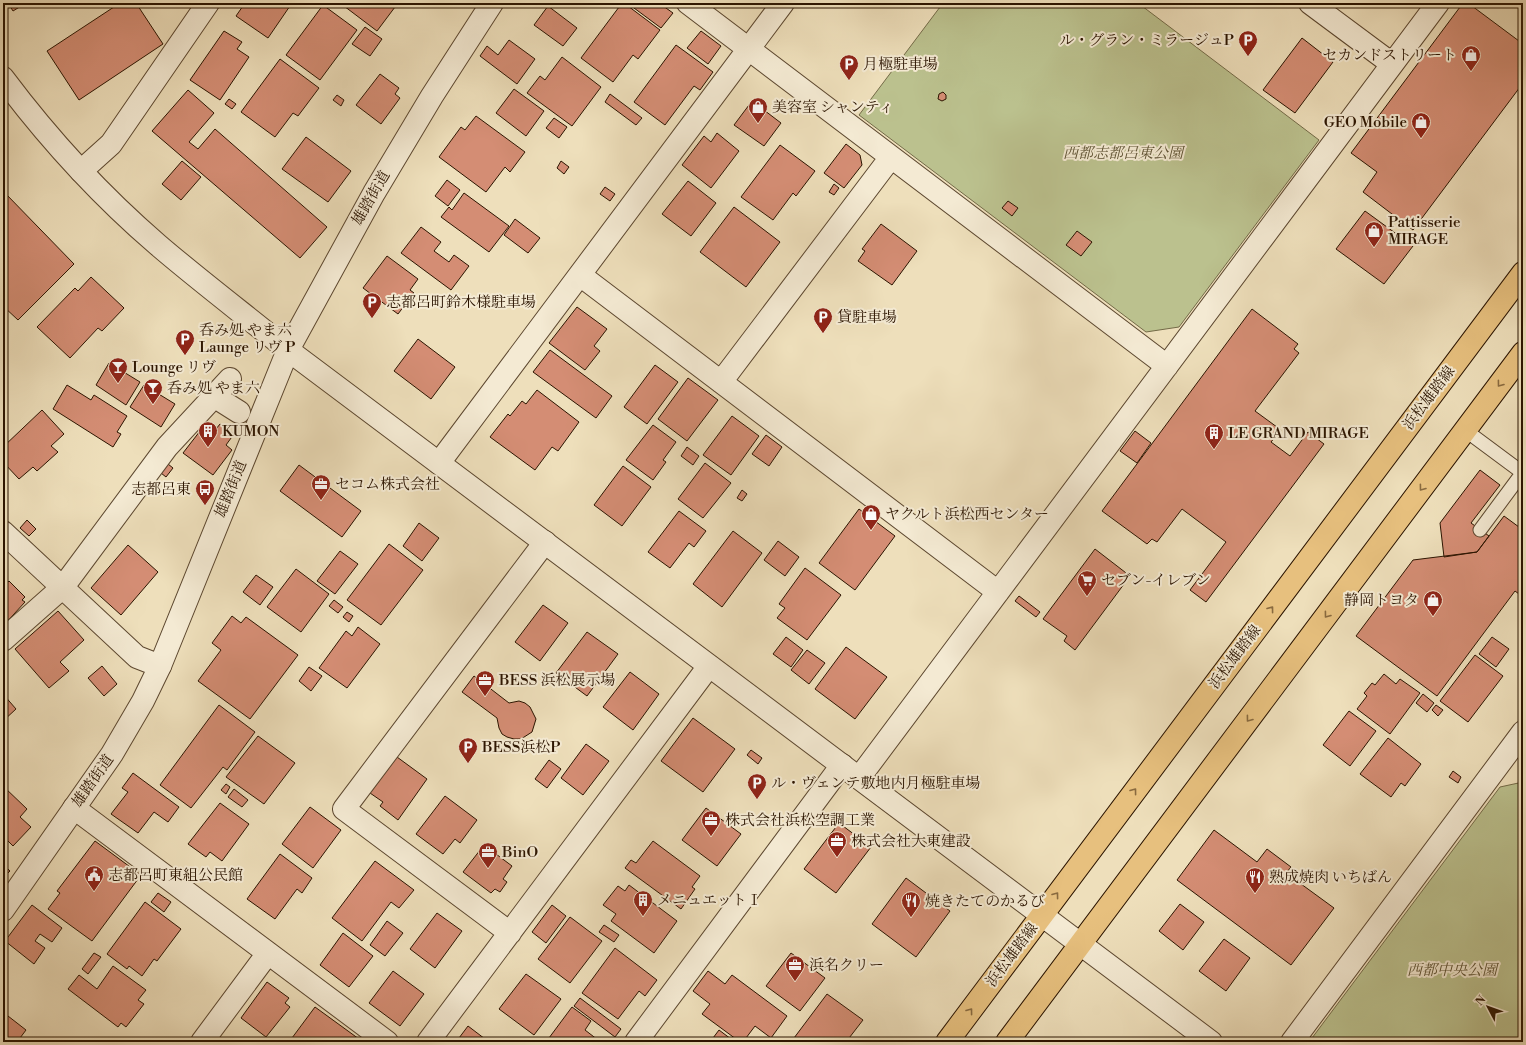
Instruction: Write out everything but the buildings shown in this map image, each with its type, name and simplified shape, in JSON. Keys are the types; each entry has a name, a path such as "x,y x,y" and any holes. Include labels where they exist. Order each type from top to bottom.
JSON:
{"main road":[{"name":"浜松雄踏線","path":"947,1042 1523,273"},
{"path":"1007,1042 1523,353"}],"street":[{"name":"雄踏街道","path":"3,910 112,754 143,701 160,666 288,350 402,144 492,3"},
{"path":"688,3 1167,366"},
{"path":"440,463 783,3"},
{"path":"1310,3 1392,64"},
{"path":"859,778 1438,3"},
{"path":"81,171 111,144 202,5"},
{"path":"3,78 21,102 81,171 122,212 158,244 288,350 1211,1042"},
{"path":"721,382 891,157"},
{"path":"580,275 998,592"},
{"path":"3,640 63,588 167,447 230,379"},
{"path":"215,396 239,412"},
{"path":"3,532 137,657 160,666"},
{"path":"510,932 344,809 545,542"},
{"path":"428,1042 710,666"},
{"path":"1292,1042 1520,744"},
{"path":"636,1042 842,765"},
{"path":"74,808 387,1042"},
{"path":"202,1042 268,953"}],"lane":[{"path":"1465,430 1523,472 1480,530"}],"green space":[{"name":"西都志都呂東公園","path":"943,3 1138,3 1319,140 1179,327 1146,332 859,115"},
{"name":"西都中央公園","path":"1523,782 1523,1042 1309,1042 1500,787"}],"place":[{"name":"ル・グラン・ミラージュP","path":"1248,57"},
{"name":"セカンドストリート","path":"1471,72"},
{"name":"月極駐車場","path":"849,81"},
{"name":"美容室 シャンティ","path":"758,124"},
{"name":"GEO Mobile","path":"1421,139"},
{"name":"Pattisserie MIRAGE","path":"1374,248"},
{"name":"志都呂町鈴木様駐車場","path":"372,319"},
{"name":"貸駐車場","path":"823,334"},
{"name":"呑み処 やま六 Launge リヴ P","path":"185,356"},
{"name":"Lounge リヴ","path":"118,384"},
{"name":"呑み処 やま六","path":"153,405"},
{"name":"KUMON","path":"208,448"},
{"name":"LE GRAND MIRAGE","path":"1214,450"},
{"name":"セコム株式会社","path":"321,501"},
{"name":"志都呂東","path":"205,506"},
{"name":"ヤクルト浜松西センター","path":"871,531"},
{"name":"セブン-イレブン","path":"1087,597"},
{"name":"静岡トヨタ","path":"1433,617"},
{"name":"BESS 浜松展示場","path":"485,697"},
{"name":"BESS浜松P","path":"468,764"},
{"name":"ル・ヴェンテ敷地内月極駐車場","path":"757,800"},
{"name":"株式会社浜松空調工業","path":"711,837"},
{"name":"株式会社大東建設","path":"837,858"},
{"name":"BinO","path":"488,869"},
{"name":"志都呂町東組公民館","path":"94,892"},
{"name":"熟成焼肉 いちばん","path":"1255,894"},
{"name":"メニュエットⅠ","path":"643,917"},
{"name":"焼きたてのかるび","path":"911,918"},
{"name":"浜名クリー","path":"795,982"}]}
